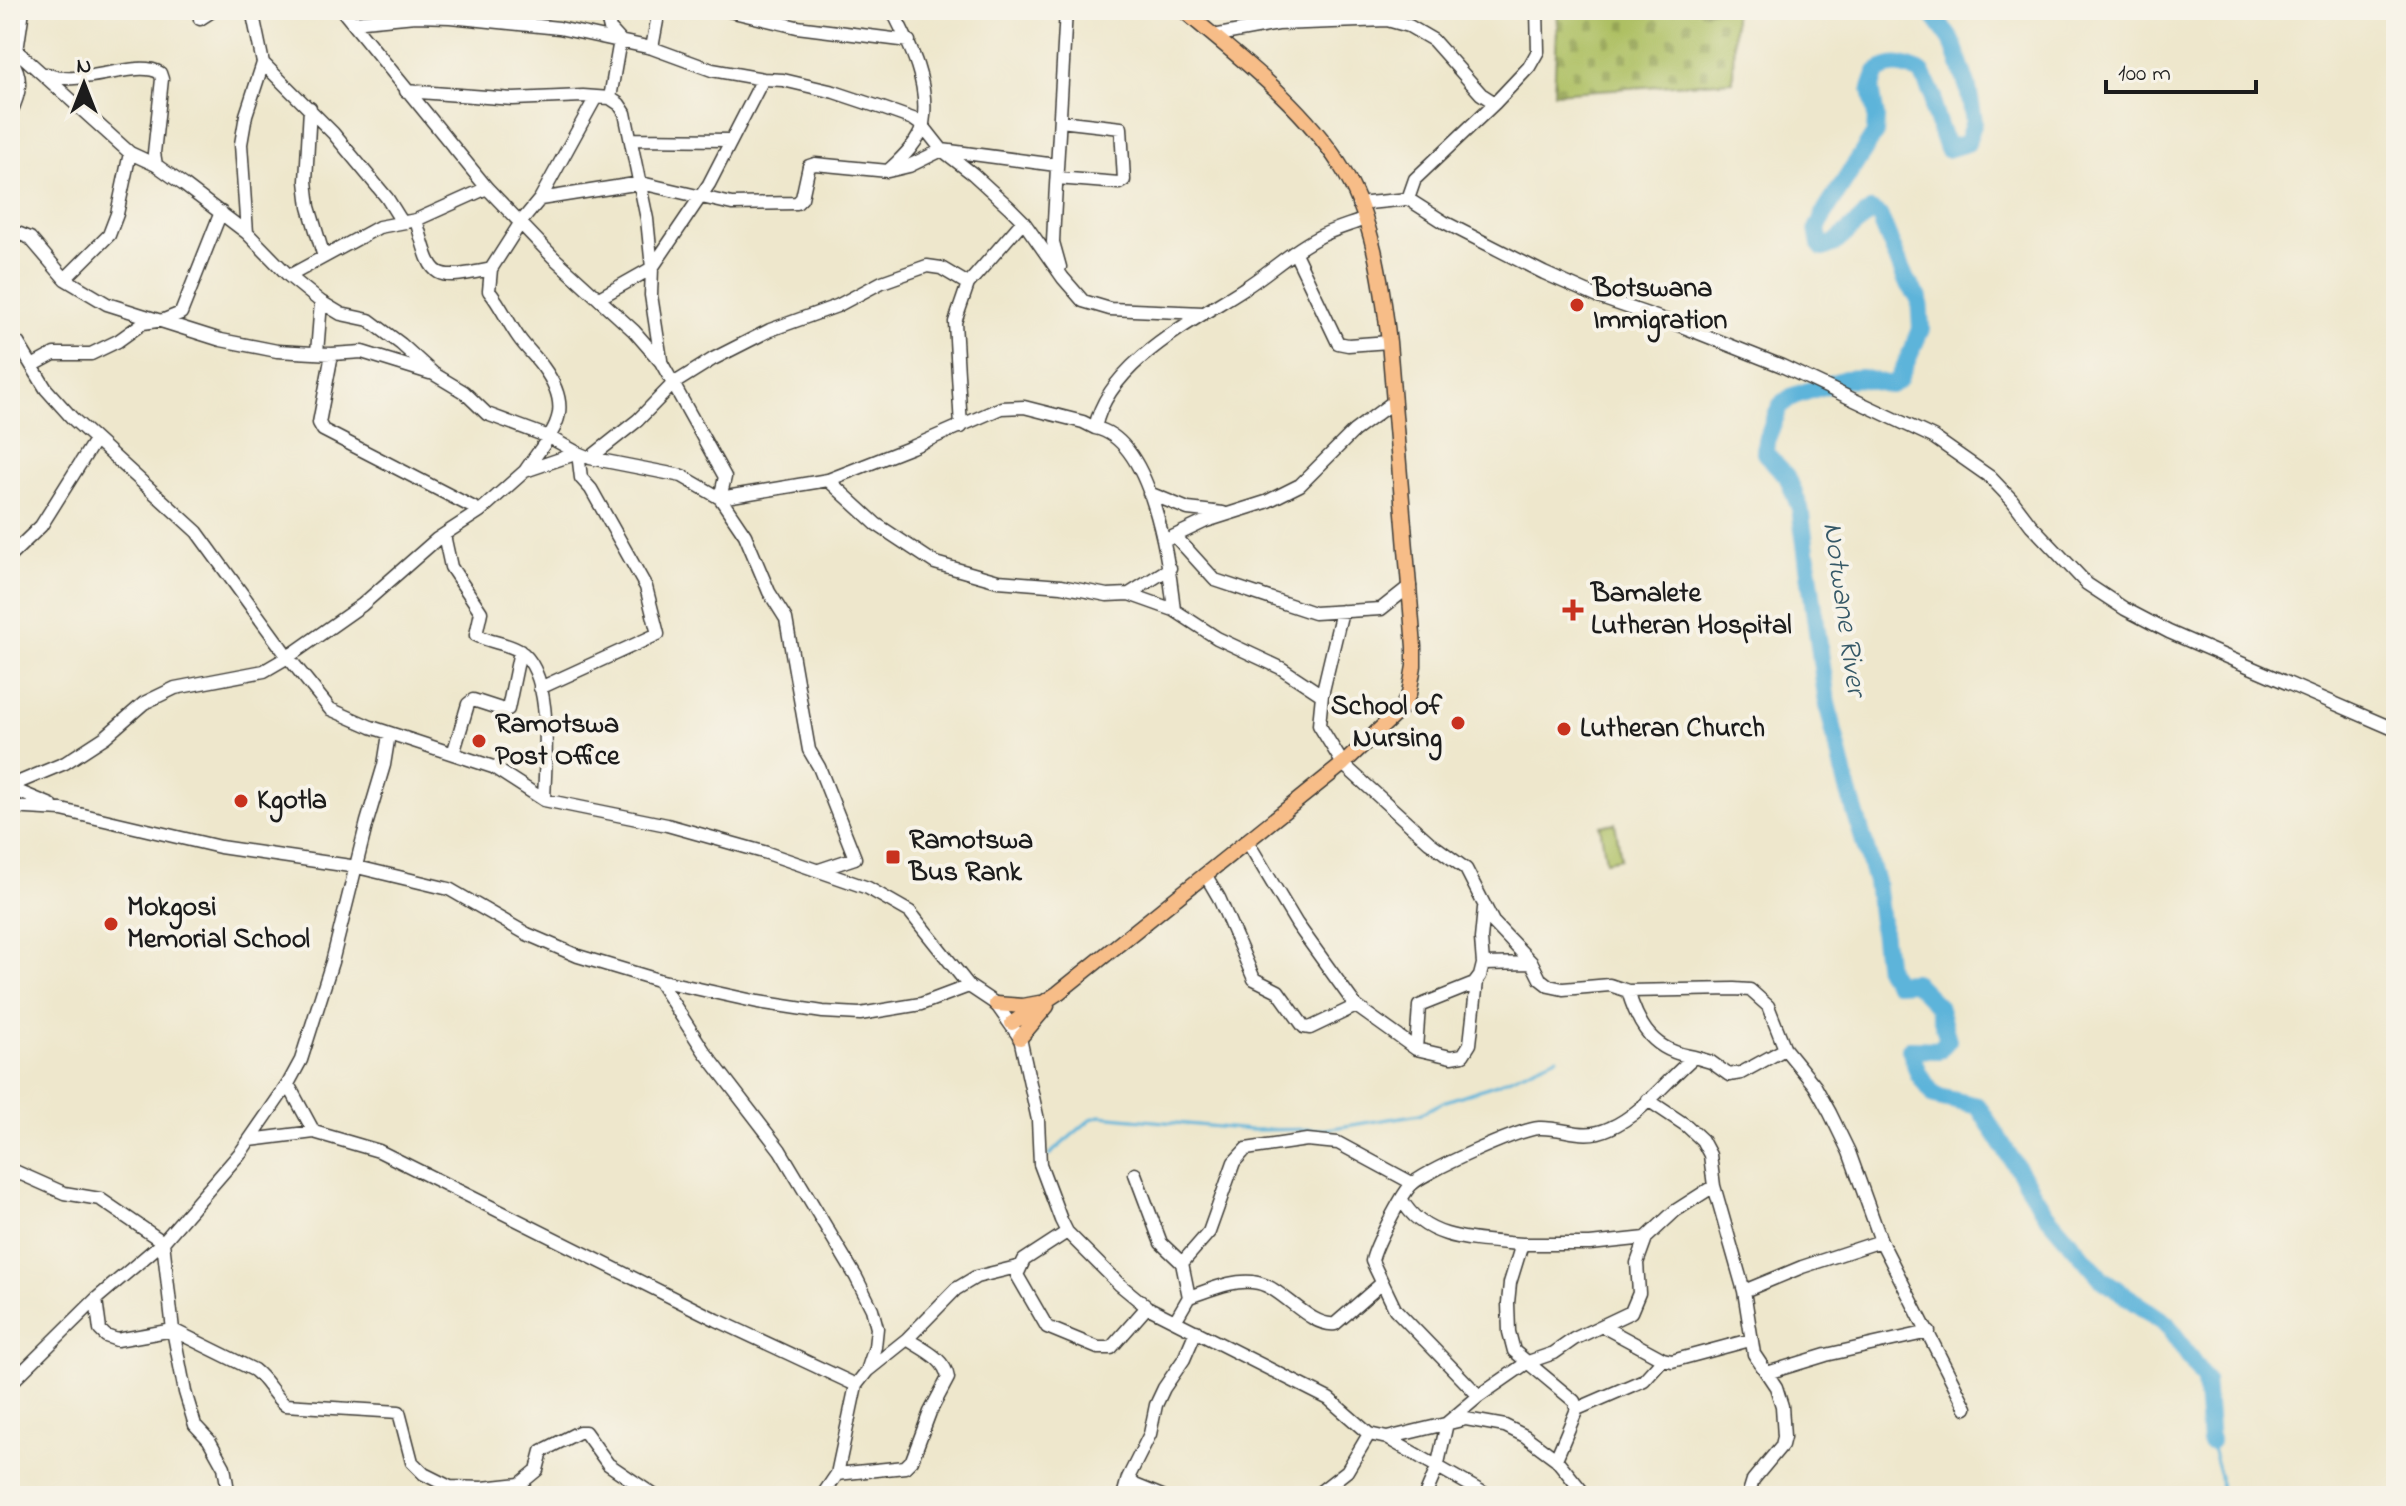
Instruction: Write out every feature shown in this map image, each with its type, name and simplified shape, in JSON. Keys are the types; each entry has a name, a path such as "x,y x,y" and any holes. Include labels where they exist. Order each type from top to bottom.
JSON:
{"main road":[{"path":"1012,1023 1052,997 1343,764 1401,709 1409,694 1414,666 1389,342 1384,303 1365,219 1341,166 1308,123 1183,10"},
{"path":"996,1004 1023,1006 1052,997"},
{"path":"1020,1038 1052,997"}],"street":[{"path":"10,114 20,92 14,58 23,10"},
{"path":"200,19 214,10"},
{"path":"247,233 241,144 246,115 263,63 252,10"},
{"path":"342,10 487,188 553,257 634,331 661,362 725,477 720,498"},
{"path":"605,10 610,29 620,40"},
{"path":"652,48 659,10"},
{"path":"725,10 797,27 909,41"},
{"path":"888,171 904,155 923,126 920,73 909,41 892,10"},
{"path":"1063,278 1053,242 1066,10"},
{"path":"1408,199 1415,179 1529,67 1538,51 1537,10"},
{"path":"1213,36 1278,24 1367,15 1409,26 1433,40 1481,94 1495,103"},
{"path":"353,22 415,16 519,16 652,48 712,70 783,80 834,92 913,119 923,126 942,150 1023,221 1083,301 1110,309 1203,313"},
{"path":"610,98 620,40"},
{"path":"14,58 54,78 155,69 162,79 154,153 156,165"},
{"path":"263,63 310,108 387,198 402,222"},
{"path":"40,70 130,153 156,165 221,212 321,302 341,314 369,320 434,374 464,392 487,414 515,427 549,437 584,456 682,476 720,498 745,535 769,592 786,619 809,750 819,767 855,858 819,870"},
{"path":"599,298 652,268 700,197 763,79"},
{"path":"406,91 513,99 596,97 610,98 619,104 625,113 641,183 652,268 651,295 661,362"},
{"path":"10,787 65,763 105,737 144,703 175,688 264,671 288,657 362,605 525,471 560,416 561,396 489,291 491,269 540,199 596,97"},
{"path":"310,108 306,181 309,207 324,257"},
{"path":"540,199 641,183 732,204 797,203 802,198 809,166 888,171 909,166 942,150 1119,183 1124,180 1121,128 1060,121"},
{"path":"631,139 730,140"},
{"path":"65,279 109,235 117,214 130,153"},
{"path":"289,276 379,227 416,220 487,188"},
{"path":"1358,204 1408,199 1444,222 1558,279 1782,366 1901,422 1946,445 1990,477 2087,584 2125,609 2169,632 2396,730"},
{"path":"32,366 54,354 91,354 118,341 143,323 164,320 181,313 221,212"},
{"path":"1095,428 1099,410 1118,382 1144,357 1203,313 1243,290 1318,237 1365,219"},
{"path":"416,220 428,261 437,273 452,277 491,269"},
{"path":"961,427 955,322 968,284 1023,221"},
{"path":"10,230 30,238 65,279 107,304 221,340 277,351 362,352 434,374"},
{"path":"1295,253 1338,343 1389,342"},
{"path":"525,471 584,456 638,420 673,384 713,359 770,330 837,306 882,282 927,266 941,268 968,284"},
{"path":"317,353 321,302"},
{"path":"10,338 18,343 46,389 95,440 197,532 330,709 389,734 493,767 544,800 667,825 819,870 868,888 910,912 969,986 996,1004 1020,1038 1038,1120 1040,1164 1067,1232 1147,1307 1329,1399 1369,1434 1387,1438 1489,1496"},
{"path":"332,354 319,423 323,430 480,511"},
{"path":"1170,539 1206,521 1266,502 1300,485 1354,431 1393,402"},
{"path":"720,498 828,480 1012,406 1054,414 1108,430 1120,439 1136,464 1170,539 1215,580 1314,613 1381,609 1410,586"},
{"path":"10,556 41,526 95,440"},
{"path":"540,688 658,634 646,587 591,489 581,478 584,456"},
{"path":"828,480 876,524 935,563 998,581 1061,586 1107,595 1129,594 1174,610 1217,638 1281,668 1322,695"},
{"path":"1149,493 1188,509 1231,514"},
{"path":"444,535 451,567 481,612 476,635 520,651 531,666 540,688 547,736 544,800"},
{"path":"1170,539 1174,610"},
{"path":"1129,594 1170,568"},
{"path":"1342,611 1322,695 1319,725 1343,764 1429,842 1466,869 1493,922 1549,986 1563,989 1610,985 1628,991 1750,990 1768,1006 1785,1049 1815,1086 1830,1113 1849,1152 1881,1241 1966,1408"},
{"path":"453,754 468,704 473,700 508,709 520,651"},
{"path":"10,1384 96,1299 163,1242 250,1140 288,1084 301,1060 318,1009 389,734"},
{"path":"10,787 62,810"},
{"path":"10,807 62,810 220,847 357,867 449,889 527,934 578,956 658,980 771,1004 860,1014 921,1004 969,986"},
{"path":"1247,841 1297,924 1356,1006 1416,1049 1451,1057 1463,1055 1470,1044 1477,981 1483,964 1481,939 1484,908"},
{"path":"1205,874 1219,898 1254,979 1278,991 1304,1027 1310,1028 1356,1006"},
{"path":"1483,964 1532,963"},
{"path":"658,980 704,1051 780,1150 856,1277 872,1309 877,1328 867,1371"},
{"path":"1416,1049 1419,1006 1477,981"},
{"path":"1628,991 1637,1020 1645,1032 1671,1052 1711,1062 1729,1075 1741,1073 1785,1049"},
{"path":"1479,1396 1404,1320 1389,1300 1372,1257 1412,1183 1489,1144 1525,1130 1538,1128 1593,1135 1613,1127 1648,1100 1694,1057"},
{"path":"288,1084 314,1132"},
{"path":"1648,1100 1702,1140 1710,1155 1714,1186 1744,1291 1754,1354 1776,1387 1782,1406 1782,1445 1753,1480 1748,1496"},
{"path":"250,1140 314,1132 379,1151 717,1320 856,1385"},
{"path":"1182,1263 1209,1232 1234,1162 1246,1149 1307,1140 1338,1143 1412,1183"},
{"path":"10,1169 64,1193 100,1199 163,1242 173,1330 185,1392 195,1425 209,1440 224,1467 229,1496"},
{"path":"1135,1174 1161,1243 1182,1263 1189,1297 1175,1321"},
{"path":"1425,1496 1437,1468 1447,1423 1528,1362 1554,1353 1574,1339 1631,1312 1637,1303 1637,1263 1646,1238 1675,1211 1714,1186"},
{"path":"1402,1200 1409,1214 1434,1230 1462,1239 1522,1244 1590,1244 1646,1238"},
{"path":"1067,1232 1024,1260 1017,1275 1047,1327 1098,1348 1111,1348 1147,1307"},
{"path":"1744,1291 1802,1267 1881,1241"},
{"path":"1522,1244 1510,1283 1508,1319 1514,1351 1574,1401 1577,1409 1556,1459"},
{"path":"822,1496 837,1474 856,1385 867,1371 907,1339 966,1282 1021,1266"},
{"path":"1189,1297 1233,1283 1260,1283 1330,1325 1339,1322 1381,1284"},
{"path":"96,1299 100,1330 106,1336 117,1340 173,1330 254,1370 266,1379 285,1405 399,1412 412,1462 450,1492 520,1484 537,1470 542,1451 579,1432 585,1432 608,1464 655,1496"},
{"path":"1602,1326 1663,1359 1678,1361 1750,1340"},
{"path":"1123,1496 1128,1478 1150,1434 1156,1405 1184,1359 1196,1331"},
{"path":"1767,1373 1813,1358 1929,1332"},
{"path":"837,1474 893,1470 905,1467 912,1460 930,1412 948,1378 946,1367 907,1339"},
{"path":"1577,1409 1644,1380 1663,1359"},
{"path":"1387,1438 1466,1419 1505,1426 1525,1436 1556,1459 1586,1496"},
{"path":"1317,1496 1347,1471 1369,1434"},
{"path":"1128,1478 1135,1485 1162,1496"}],"green space":[{"path":"1558,10 1734,10 1733,81 1554,93"},
{"path":"1615,823 1621,858 1606,861 1600,826"}],"waterway":[{"name":"Notwane River","path":"1929,10 1952,41 1968,88 1974,121 1967,143 1947,149 1933,109 1933,96 1922,73 1894,66 1877,72 1871,88 1876,117 1875,133 1817,229 1823,248 1835,243 1871,211 1879,215 1906,280 1919,298 1921,329 1899,379 1891,385 1861,378 1845,379 1793,396 1780,406 1766,441 1765,453 1787,476 1800,508 1827,703 1846,782 1876,882 1887,970 1896,983 1914,982 1938,1006 1948,1040 1939,1050 1910,1049 1918,1073 1934,1096 1978,1106 2046,1214 2102,1279 2167,1324 2205,1380 2210,1441"},
{"path":"1049,1155 1091,1119 1100,1116 1251,1130 1327,1129 1420,1114 1557,1057"},
{"name":"Notwane River","path":"2210,1441 2220,1476 2221,1496"}],"place":[{"name":"Botswana Immigration","path":"1577,305"},
{"name":"Bamalete Lutheran Hospital","path":"1573,610"},
{"name":"School of Nursing","path":"1458,723"},
{"name":"Lutheran Church","path":"1564,729"},
{"name":"Ramotswa Post Office","path":"479,741"},
{"name":"Kgotla","path":"241,801"},
{"name":"Ramotswa Bus Rank","path":"893,857"},
{"name":"Mokgosi Memorial School","path":"111,924"}]}
